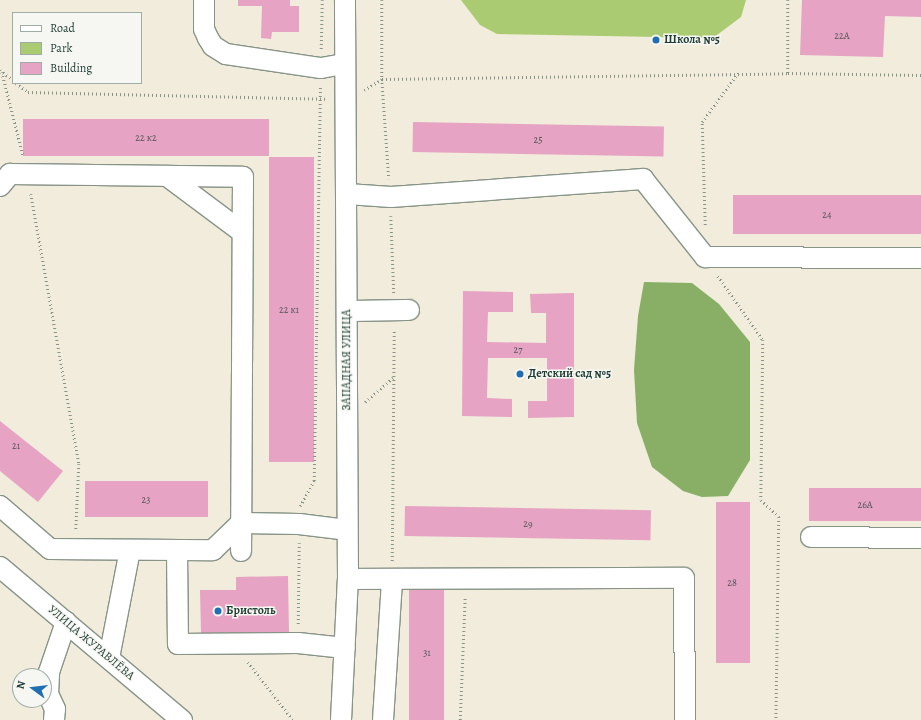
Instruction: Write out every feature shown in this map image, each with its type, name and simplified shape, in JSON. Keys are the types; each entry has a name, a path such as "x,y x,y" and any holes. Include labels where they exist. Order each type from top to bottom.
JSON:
{"street":[{"path":"204,0 204,29 213,46 219,51 235,57 321,68 344,64"},
{"name":"ЗАПАДНАЯ УЛИЦА","path":"341,720 348,579 347,194 344,64 345,0"},
{"path":"0,186 10,174 243,177 241,551"},
{"path":"167,176 242,232"},
{"path":"347,194 391,197 644,179 705,257 921,258"},
{"path":"347,311 409,310"},
{"path":"0,506 50,549 213,550 241,523 299,524 347,530"},
{"path":"811,537 921,538"},
{"path":"108,658 130,550"},
{"path":"176,550 178,644 298,643 345,648"},
{"name":"УЛИЦА ЖУРАВЛЁВА","path":"0,567 182,720"},
{"path":"348,579 684,578 685,720"},
{"path":"383,720 392,579"},
{"path":"59,716 48,694 49,672 66,622"}],"path":[{"path":"298,643 300,506 314,481 322,0"},
{"path":"382,0 382,79"},
{"path":"788,0 788,73"},
{"path":"1,71 12,79"},
{"path":"1,71 28,174 79,464 75,549"},
{"path":"738,73 702,122 705,257 763,340 761,500 779,517 776,720"},
{"path":"17,84 28,92 320,99 345,101 382,79 738,73 921,75"},
{"path":"347,418 394,378"},
{"path":"460,720 466,578"},
{"path":"233,644 293,720"}],"green space":[{"path":"461,0 746,0 741,17 713,38 497,34 480,25"},
{"path":"644,282 692,283 719,304 750,342 750,460 728,496 702,497 683,491 652,467 637,423 634,370 638,316"}],"building":[{"path":"238,0 290,0 290,6 299,6 299,32 272,32 271,39 261,38 262,6 238,6"},
{"path":"802,0 921,0 921,17 885,16 883,57 800,55"},
{"path":"23,119 269,119 269,156 23,156"},
{"path":"413,122 664,126 663,156 412,152"},
{"path":"269,157 314,157 314,462 269,462"},
{"path":"733,195 921,195 921,234 733,234"},
{"path":"463,291 513,292 513,312 488,312 487,342 546,343 546,313 531,313 530,294 574,293 574,417 528,418 528,401 547,401 547,358 488,358 487,398 512,399 512,417 462,416"},
{"path":"0,421 63,471 38,502 0,471"},
{"path":"85,481 208,481 208,517 85,517"},
{"path":"809,488 921,488 921,521 809,521"},
{"path":"716,502 750,502 750,663 716,663"},
{"path":"405,506 651,510 650,540 404,536"},
{"path":"288,576 289,632 201,633 200,590 236,590 236,577"},
{"path":"409,586 444,586 444,720 409,720"}],"place":[{"name":"Школа №5","path":"656,40"},
{"name":"Детский сад №5","path":"520,374"},
{"name":"Бристоль","path":"218,611"}]}
